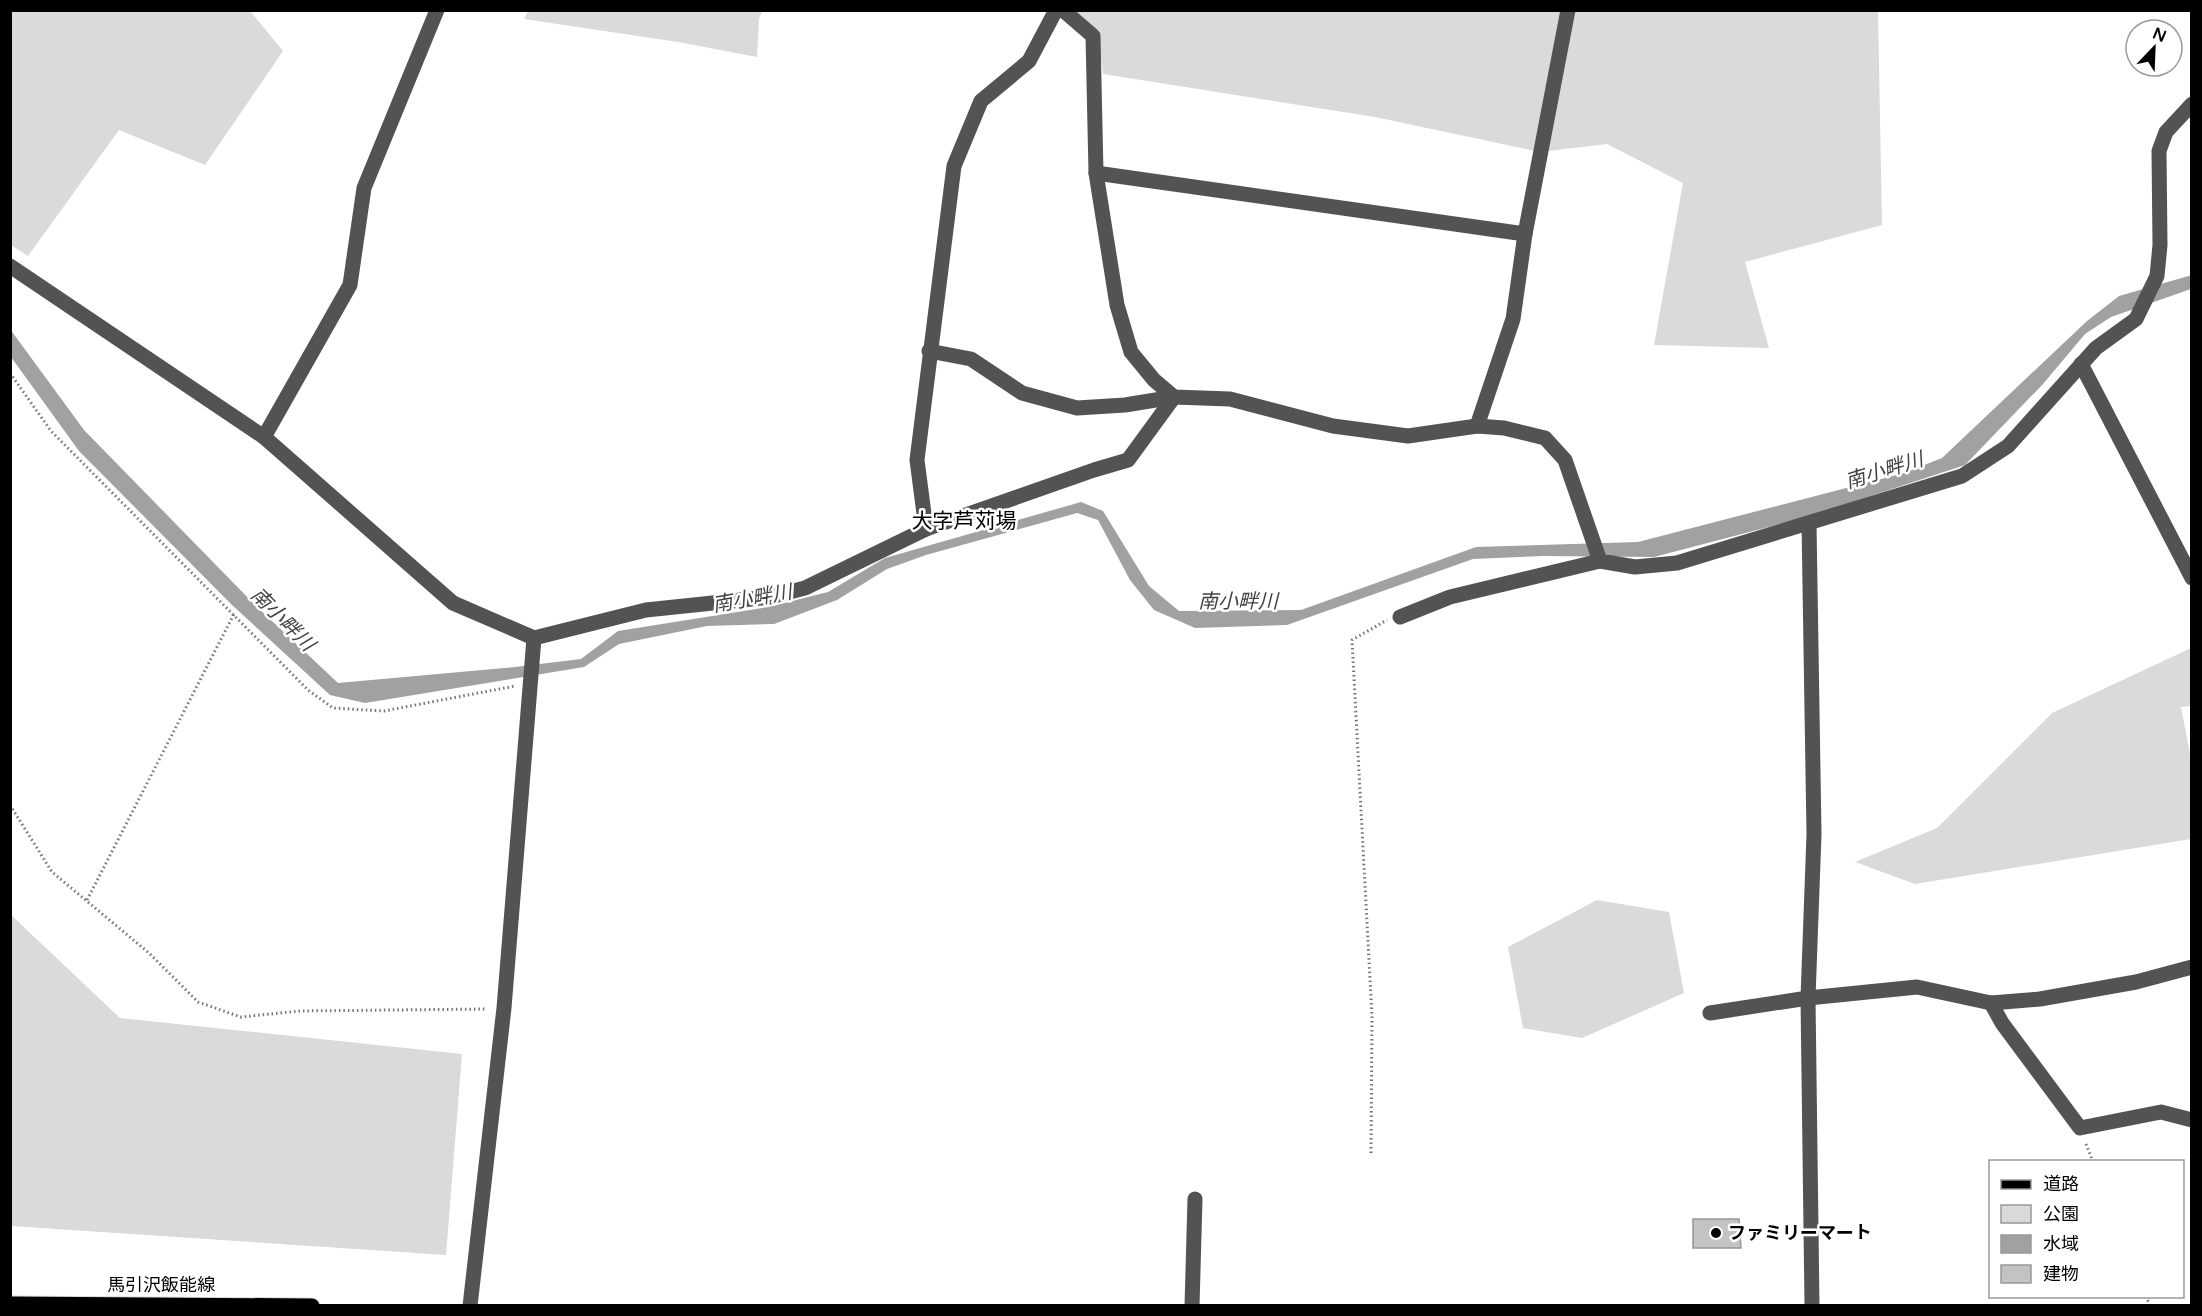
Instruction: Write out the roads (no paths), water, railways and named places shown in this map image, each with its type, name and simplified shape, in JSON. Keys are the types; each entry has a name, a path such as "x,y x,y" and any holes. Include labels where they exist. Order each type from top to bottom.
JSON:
{"main road":[{"name":"馬引沢飯能線","path":"10,1304 312,1305"}],"street":[{"path":"264,437 350,285 364,188 437,10"},
{"path":"926,529 916,460 954,166 981,102 1029,61 1056,10"},
{"path":"1063,10 1093,36 1096,173 1117,305 1131,352 1154,380 1174,397"},
{"path":"1477,426 1513,319 1525,234 1568,10"},
{"path":"1400,617 1450,597 1600,561 1635,567 1677,563 1962,476 2008,446 2096,348 2136,319 2157,276 2160,244 2159,151 2166,132 2192,104"},
{"path":"1096,173 1525,234"},
{"path":"10,267 264,437 453,603 532,646 646,610 788,593 805,588 926,529 1128,460 1174,397"},
{"path":"929,351 971,359 1022,393 1077,408 1125,405 1174,397 1230,399 1333,426 1408,436 1477,426 1504,428 1545,438 1564,460 1600,561"},
{"path":"2081,364 2192,578"},
{"path":"1809,524 1814,834 1808,998 1812,1305"},
{"path":"470,1305 504,1008 532,646"},
{"path":"1710,1013 1808,998 1917,987 1990,1003 2040,999 2136,982 2192,967"},
{"path":"1990,1003 2002,1023 2080,1128 2161,1112 2192,1120"},
{"path":"1192,1305 1196,1199"}],"water":[{"path":"2192,275 2191,289 2111,317 2085,334 2043,384 1965,465 1807,517 1654,557 1542,556 1473,559 1287,625 1195,628 1154,610 1130,580 1098,520 1077,513 926,555 887,569 837,600 774,624 707,626 619,644 584,667 365,703 330,695 231,604 79,451 11,357 10,329 84,430 256,606 338,683 581,659 618,631 769,607 828,592 885,558 1081,502 1103,511 1149,586 1179,611 1301,610 1476,547 1638,542 1904,473 1942,458 2087,321 2119,296"}],"place":[{"name":"ファミリーマート","path":"1716,1233"}],"district":[{"name":"大字芦苅場","path":"964,521"}],"water label":[{"name":"南小畔川","path":"1884,470"},
{"name":"南小畔川","path":"752,598"},
{"name":"南小畔川","path":"1238,601"},
{"name":"南小畔川","path":"283,619"}]}
